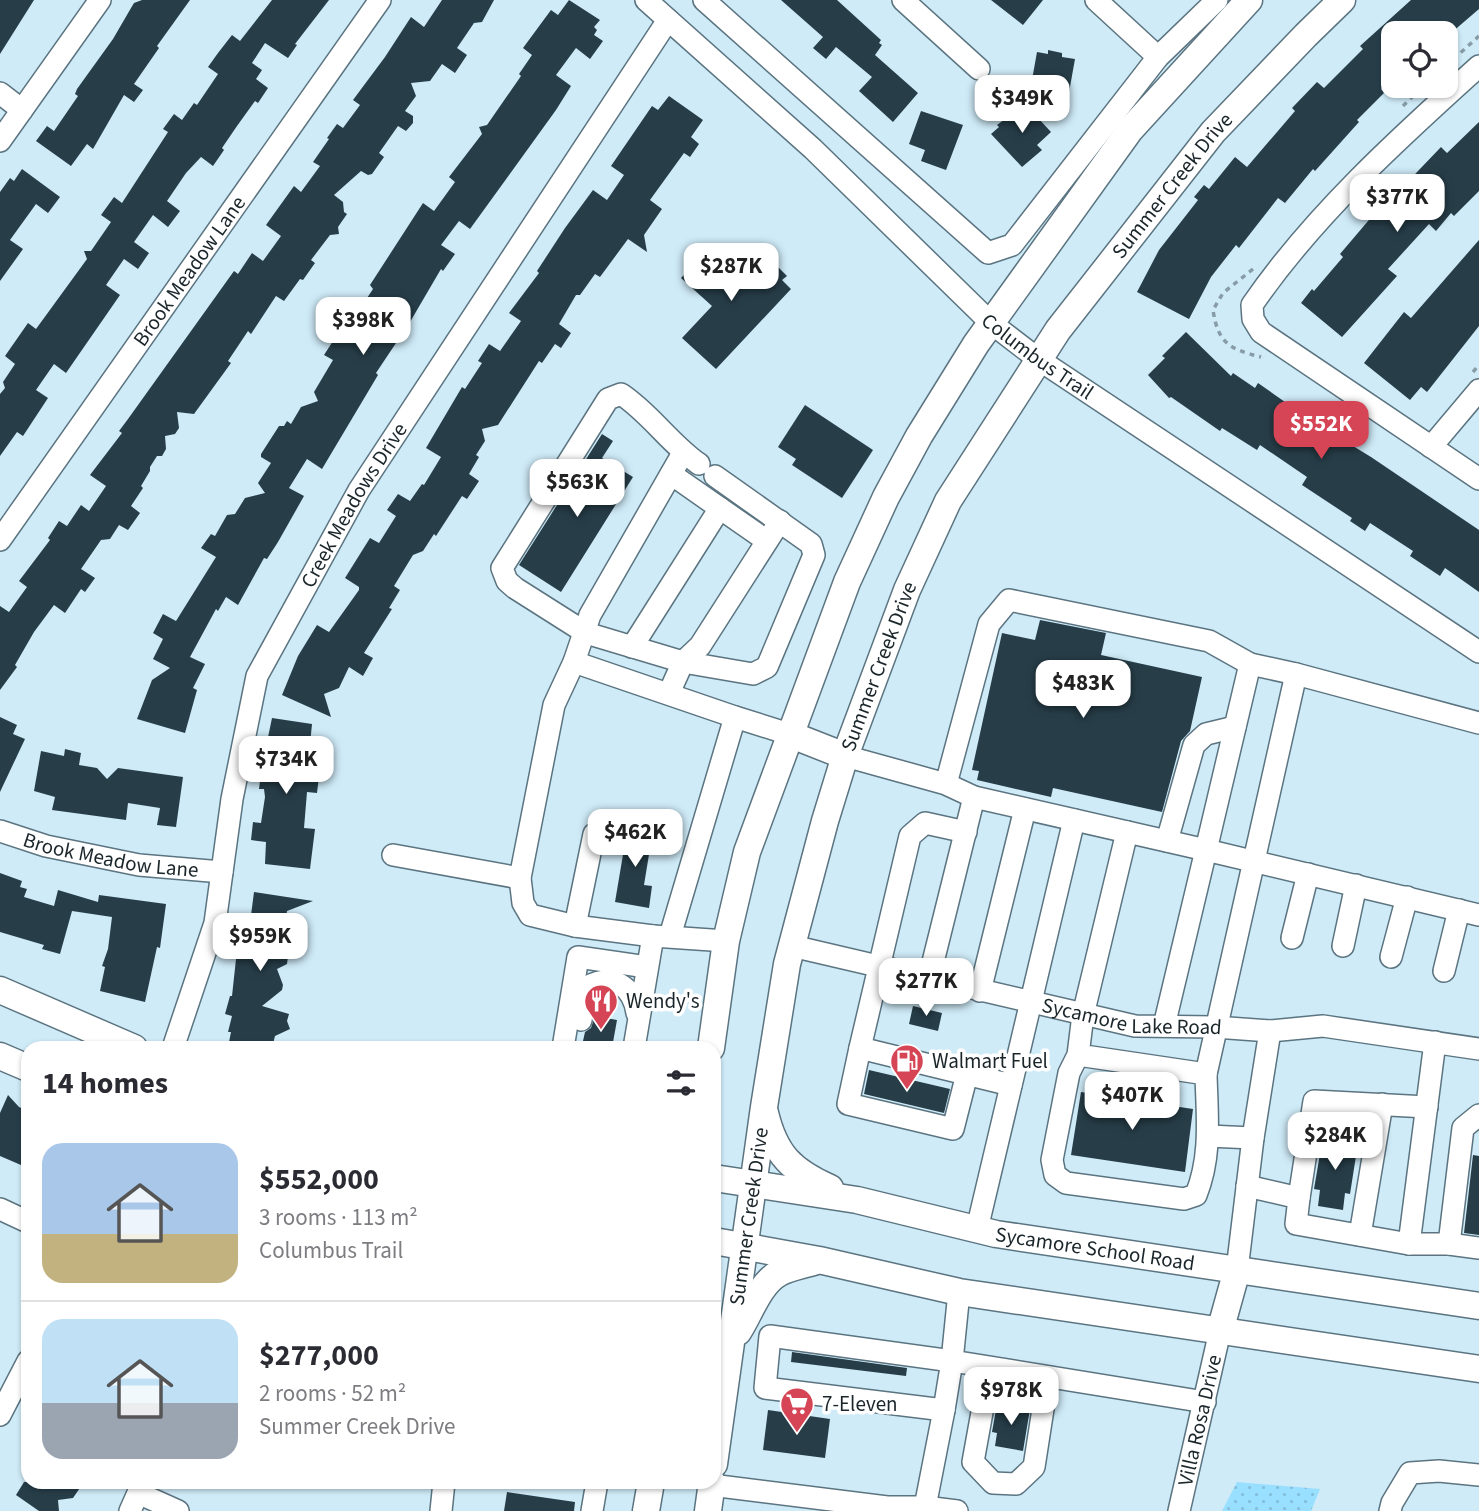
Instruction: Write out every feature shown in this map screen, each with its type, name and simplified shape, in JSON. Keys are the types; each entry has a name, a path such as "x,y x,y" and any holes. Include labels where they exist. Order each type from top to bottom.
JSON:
{"main road":[{"path":"711,1041 726,941 747,852 847,582 886,497 919,436 991,323 1130,130 1249,0"},
{"name":"Summer Creek Drive","path":"721,1414 764,1107 792,946 845,756 907,590 948,501 1058,330 1213,132 1342,0"},
{"path":"789,734 845,756"},
{"path":"0,990 118,1041"},
{"path":"0,1056 21,1065"},
{"path":"764,1107 771,1137 782,1156 798,1172 857,1200"},
{"name":"Sycamore School Road","path":"721,1179 857,1200 977,1229 1479,1306"},
{"path":"721,1242 819,1260 960,1292 1479,1369"},
{"path":"731,1342 764,1287 779,1273 819,1260"},
{"path":"1220,1331 1237,1270"},
{"path":"646,1511 650,1489"}],"street":[{"path":"0,141 100,0"},
{"name":"Brook Meadow Lane","path":"0,540 380,0"},
{"name":"Columbus Trail","path":"646,0 813,149 991,323 1038,359 1479,652"},
{"path":"705,0 988,253 1012,245 1158,57 1217,0"},
{"path":"903,0 979,69"},
{"path":"1096,0 1158,57"},
{"name":"Creek Meadows Drive","path":"175,1041 215,923 232,799 257,677 359,490 668,20"},
{"path":"1479,66 1390,145 1308,235 1252,305 1253,319 1268,338 1479,479"},
{"path":"0,93 22,110"},
{"path":"1432,447 1479,390"},
{"path":"621,394 635,403 699,464 780,521 811,544 814,555 767,667 753,674 684,662 586,633 515,588 507,581 502,568 608,399 621,394"},
{"path":"699,464 671,474 590,615 586,633 554,705 520,878 523,903 530,915 575,926 726,941"},
{"path":"671,474 768,541"},
{"path":"632,647 720,508"},
{"path":"669,693 684,662 700,646 780,521"},
{"path":"946,785 989,624 1009,600 1209,641 1250,664 1479,723"},
{"path":"574,662 789,734"},
{"path":"1164,1026 1250,664"},
{"path":"1127,832 1083,1015 1078,1055 1069,1073 1052,1160 1055,1175 1066,1183 1184,1199 1196,1195 1204,1174 1208,1136 1206,1074 1214,1027 1296,674"},
{"path":"635,1041 647,967 662,936 735,717"},
{"path":"1167,841 1194,745 1206,734 1235,727"},
{"path":"845,756 946,785 974,797 1469,912 1444,971"},
{"path":"929,978 974,797"},
{"path":"980,991 1025,809"},
{"path":"977,1229 1074,820"},
{"path":"966,832 925,823 910,836 878,965 848,1104 953,1129 967,1074"},
{"name":"Brook Meadow Lane","path":"0,831 46,846 139,865 222,872"},
{"path":"575,926 594,834"},
{"path":"393,855 520,878"},
{"path":"1292,938 1308,874"},
{"path":"1343,946 1356,885"},
{"path":"1391,957 1407,898"},
{"name":"Sycamore Lake Road","path":"792,946 1135,1026 1270,1031 1323,1026 1479,1049"},
{"path":"564,1041 578,957 647,967"},
{"path":"575,1041 587,986 598,981 612,981 626,987 635,998 638,1019"},
{"path":"1237,1270 1253,1138 1270,1031"},
{"path":"1409,1244 1435,1042"},
{"path":"860,1048 1011,1085"},
{"path":"1078,1055 1206,1074"},
{"path":"1427,1107 1314,1101 1296,1224 1409,1244 1449,1244 1479,1248"},
{"path":"1360,1235 1382,1104"},
{"path":"1449,1244 1463,1128 1479,1115"},
{"path":"1208,1136 1253,1138"},
{"path":"1247,1186 1299,1198"},
{"path":"0,1209 21,1219"},
{"path":"925,1507 952,1361 960,1292"},
{"name":"Villa Rosa Drive","path":"1179,1511 1220,1331"},
{"path":"944,1410 765,1388 770,1336 952,1361 1205,1402"},
{"path":"990,1368 974,1462 993,1483 1016,1484 1034,1467 1048,1377"},
{"path":"0,1415 21,1374"},
{"path":"1390,1511 1410,1473 1439,1471 1479,1475"},
{"path":"721,1487 887,1509 925,1507 957,1511"},
{"path":"441,1511 443,1489"},
{"path":"592,1511 596,1489"},
{"path":"137,1495 178,1511"}],"path":[{"path":"1458,55 1479,36"},
{"path":"1396,113 1411,98"},
{"path":"1256,266 1223,293 1213,310 1217,330 1224,341 1233,348 1271,362"}],"shaded area":[{"path":"1237,1482 1320,1489 1311,1511 1222,1511"}],"building":[{"path":"0,0 34,0 0,54"},
{"path":"142,0 190,0 134,84 143,90 134,102 124,95 93,149 87,144 71,166 36,141 47,126 54,131 78,96 75,94 77,89 113,39 134,3"},
{"path":"272,0 329,0 295,44 297,45 288,58 265,43 252,63 262,70 256,79 268,88 237,126 213,166 201,157 186,173 167,201 180,211 168,227 153,215 134,242 149,253 138,269 124,259 106,285 120,295 66,373 54,364 36,390 48,398 23,436 17,432 0,456 0,394 5,388 3,382 15,364 5,356 28,323 36,329 87,259 84,251 91,251 111,222 101,215 114,197 122,203 168,132 163,129 174,114 182,120 194,103 197,105 218,74 208,67 218,53 232,35 240,41"},
{"path":"442,0 494,0 482,22 474,23 457,48 467,55 455,73 442,64 430,81 411,83 416,96 405,111 413,116 413,123 406,131 398,126 379,153 384,157 372,174 361,171 334,195 343,202 344,212 347,214 338,227 339,234 330,235 311,260 315,263 284,301 276,296 251,334 248,331 228,361 231,363 194,414 177,412 179,428 175,434 165,436 166,449 150,467 141,486 143,488 131,506 140,513 128,530 119,525 110,539 101,540 81,569 95,578 85,592 81,589 65,613 54,605 34,632 15,665 17,667 0,690 0,606 9,612 27,587 19,581 50,540 48,538 59,521 67,526 81,505 89,511 106,486 90,475 122,433 119,431 234,271 238,274 252,253 263,261 281,236 266,225 294,186 301,192 320,166 313,162 329,139 327,138 337,124 343,128 360,105 353,100 411,17 424,27"},
{"path":"569,0 600,20 594,27 597,30 594,35 603,41 590,59 576,48 556,75 571,86 556,110 470,229 459,221 441,245 455,254 443,271 441,269 376,373 378,375 322,469 307,459 289,488 304,496 278,542 267,559 264,558 238,605 226,597 218,611 216,609 190,657 205,664 193,688 197,690 185,733 137,719 152,680 170,668 153,659 163,639 153,633 163,614 176,621 216,557 201,548 211,534 215,536 227,515 235,514 245,498 265,493 258,483 271,463 261,457 261,454 279,426 284,426 287,421 291,424 301,407 318,401 314,392 333,360 324,355 335,338 339,341 362,312 359,310 373,289 370,285 423,203 434,211 455,182 449,177 482,134 479,127 487,125 521,76 519,74 532,55 523,48 551,10 558,15"},
{"path":"781,0 837,0 881,40 879,43 882,45 875,55 918,93 893,122 859,91 872,77 836,47 826,59 813,48 823,37"},
{"path":"991,0 1043,0 1023,25"},
{"path":"1411,0 1479,0 1479,9 1458,27 1458,21 1388,21"},
{"path":"1381,27 1381,96 1285,203 1278,198 1239,248 1236,245 1211,277 1189,319 1137,292 1159,250 1198,200 1194,197 1204,185 1209,189 1235,157 1247,167 1295,111 1292,108 1317,82 1324,88 1363,49 1360,46"},
{"path":"1048,50 1062,53 1062,57 1075,59 1068,98 1030,91 1037,52 1048,54"},
{"path":"669,96 703,120 691,137 699,144 690,157 684,153 650,200 662,209 644,235 647,252 628,239 600,277 595,274 580,295 576,295 559,324 571,333 561,348 555,344 542,363 539,361 498,425 482,429 485,441 469,474 479,481 467,499 462,496 423,551 413,555 394,586 400,590 389,608 392,609 364,653 373,658 363,676 349,667 339,688 324,694 331,717 282,695 298,656 317,625 329,632 359,590 359,587 345,578 370,538 379,543 396,516 387,510 398,494 410,501 422,484 424,485 441,457 426,448 462,387 465,389 482,363 478,361 489,344 500,351 521,321 509,313 539,273 537,271 593,190 607,200 624,175 611,166 652,106 658,110"},
{"path":"1025,104 1051,132 1037,145 1042,150 1022,167 991,134 999,127 997,125"},
{"path":"921,111 963,125 946,170 921,161 925,150 909,144"},
{"path":"1479,122 1479,191 1454,216 1451,213 1436,231 1429,224 1388,269 1397,276 1342,337 1301,303 1343,257 1340,254 1374,214 1379,218 1399,196 1396,194 1441,147 1447,153"},
{"path":"22,169 60,197 48,213 36,204 10,240 23,249 0,281 0,192 10,178 14,181"},
{"path":"1479,240 1479,326 1427,392 1421,387 1410,400 1364,363 1404,312 1411,318"},
{"path":"711,247 741,275 758,258 765,264 770,259 787,276 782,280 791,289 716,369 682,338 712,306 681,278"},
{"path":"1186,332 1231,376 1233,373 1255,388 1258,383 1295,409 1298,405 1313,416 1310,420 1334,437 1335,435 1371,457 1479,530 1479,592 1445,568 1440,576 1410,556 1413,551 1370,523 1365,531 1350,521 1352,518 1302,485 1307,477 1260,445 1257,450 1222,428 1220,431 1169,398 1148,375"},
{"path":"805,405 873,450 842,498 792,465 796,459 778,447"},
{"path":"602,434 613,441 602,458 633,477 561,592 519,565"},
{"path":"1040,620 1106,633 1101,655 1202,677 1190,731 1181,741 1162,812 1053,788 1051,797 977,780 979,771 972,770 1002,633 1035,640"},
{"path":"0,717 17,725 13,734 25,739 0,792"},
{"path":"272,718 312,724 307,775 319,776 317,793 307,792 304,828 315,829 310,869 265,864 266,842 251,840 253,822 261,823 265,797 264,789 259,789 265,742"},
{"path":"65,749 81,753 79,765 97,768 107,779 118,768 183,777 176,827 157,825 160,808 128,803 126,820 52,810 55,797 34,791 41,751 64,756"},
{"path":"628,825 653,830 644,885 652,886 649,908 615,902"},
{"path":"0,873 22,881 20,887 27,889 24,897 54,906 58,890 98,902 99,895 166,904 160,948 157,947 145,1002 100,991 112,917 72,911 60,954 42,949 44,945 0,932"},
{"path":"254,892 313,901 287,911 282,949 289,949 287,964 277,969 283,985 282,990 262,1006 289,1014 287,1021 290,1029 275,1036 274,1041 229,1041 231,1032 228,1032 232,1016 225,1014 232,996 240,922 250,923"},
{"path":"913,1006 942,1013 938,1031 909,1024"},
{"name":"Wendy's","path":"595,1016 617,1020 613,1041 583,1041 585,1032 591,1028"},
{"name":"Walmart Fuel","path":"869,1070 950,1089 944,1113 864,1094"},
{"path":"1081,1092 1193,1109 1185,1172 1071,1155"},
{"path":"8,1095 21,1108 21,1165 0,1156 0,1113"},
{"path":"1323,1136 1358,1143 1350,1194 1345,1193 1343,1210 1318,1206 1320,1190 1314,1189"},
{"path":"1473,1155 1479,1156 1479,1235 1464,1233"},
{"path":"792,1352 907,1368 906,1376 791,1362"},
{"path":"997,1404 1030,1409 1023,1451 995,1446 997,1433 992,1432"},
{"name":"7-Eleven","path":"768,1410 830,1419 825,1458 763,1450"},
{"path":"21,1487 21,1489 79,1489 73,1498 58,1500 59,1511 39,1511 16,1495"},
{"path":"507,1492 575,1502 574,1511 504,1511"}],"place":[{"name":"Wendy's","path":"601,1031"},
{"name":"Walmart Fuel","path":"907,1091"},
{"name":"7-Eleven","path":"797,1434"}]}
